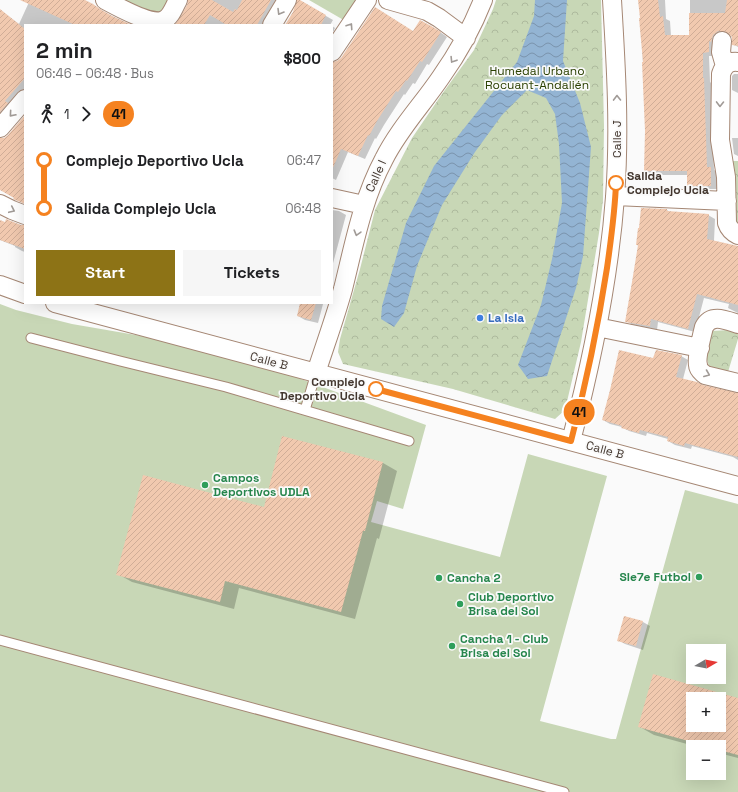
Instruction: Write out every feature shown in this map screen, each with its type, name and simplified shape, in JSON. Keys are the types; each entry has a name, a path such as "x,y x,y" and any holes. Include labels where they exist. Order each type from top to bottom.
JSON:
{"street":[{"path":"105,0 130,13 159,22 168,17 178,0"},
{"path":"273,24 287,0"},
{"path":"333,51 367,0"},
{"path":"388,0 427,11 466,38"},
{"name":"Calle I","path":"316,373 341,296 364,205 376,174 396,138 452,62 466,38 483,0"},
{"name":"Calle J","path":"571,441 578,416 597,327 608,261 615,196 617,158 617,96 612,0"},
{"path":"722,41 721,52 731,64 721,74 720,140 726,177 727,223 732,232 738,235"},
{"path":"0,128 24,100"},
{"path":"615,196 727,201"},
{"path":"333,198 364,205"},
{"path":"0,204 24,215"},
{"path":"0,285 24,294"},
{"name":"Calle B","path":"59,304 738,486"},
{"path":"738,324 719,318 709,320 704,327 697,361 699,369 705,375 738,383"},
{"path":"597,327 700,348"}],"lane":[{"path":"31,338 226,387 408,441"},
{"path":"305,410 316,373"},
{"path":"0,640 564,792"}],"green space":[{"path":"116,0 173,0 158,16"},
{"path":"309,0 359,0 347,22"},
{"path":"496,0 601,0 604,126 603,200 581,342 565,410 555,419 453,389 343,364 338,352 340,339 375,210 412,138 474,50"},
{"path":"733,161 738,161 738,225 734,224"},
{"path":"0,304 16,310 72,324 159,339 271,368 426,425 403,509 377,501 371,522 500,557 528,454 607,476 540,721 616,739 685,490 738,504 738,792 0,792"},
{"path":"729,330 738,333 738,339 728,372 709,366 704,350 712,331"}],"water":[{"name":"Humedal Urbano Rocuant-Andalién","path":"535,0 567,0 563,61 580,103 591,147 583,256 576,288 547,376 528,379 518,365 541,305 552,259 562,203 559,144 555,114 546,98 527,90 502,115 475,152 442,205 417,266 404,313 394,327 381,319 382,306 406,223 434,166 517,62 534,16"}],"building":[{"path":"20,0 85,0 112,16 130,24 73,24"},
{"path":"188,0 212,0 233,12 235,9 237,10 242,0 271,0 258,24 225,24 210,15 205,24 176,24 187,5"},
{"path":"297,0 300,0 326,15 322,24 286,24 293,12"},
{"path":"638,0 658,0 660,17 663,16 665,35 689,35 689,13 725,13 727,0 738,0 738,46 732,45 732,37 728,33 718,31 713,35 711,42 709,41 709,52 703,53 707,167 711,167 711,186 687,186 687,171 644,171 645,131 643,62"},
{"path":"375,7 413,31 420,20 441,32 422,62 420,61 398,92 396,91 369,136 368,135 358,156 341,149 333,168 333,62 341,58"},
{"path":"0,9 24,28 24,79 5,101 8,103 0,112"},
{"path":"24,116 24,204 13,199 14,198 0,190 0,138 4,138"},
{"path":"641,208 667,209 667,211 709,214 707,239 738,246 738,305 697,294 688,329 651,319 650,326 625,322 638,245 636,245"},
{"path":"6,219 24,225 24,249 0,240 0,220 5,222"},
{"path":"300,304 316,304 311,320 297,316"},
{"path":"619,350 653,358 656,350 682,355 676,377 738,393 738,457 685,443 684,446 667,441 668,437 640,430 639,433 621,428 622,426 602,420"},
{"path":"282,436 383,462 365,531 363,531 341,612 225,581 220,602 116,575 143,475 264,507"},
{"path":"624,616 643,621 636,646 617,641"},
{"path":"653,674 717,692 686,692 686,732 726,732 726,695 738,698 738,755 726,752 726,740 686,740 638,727"}],"bus line":[{"name":"41","path":"376,389 571,441 578,416 603,294 612,229 616,183"}],"place":[{"name":"Salida Complejo Ucla","path":"616,183"},
{"name":"La Isla","path":"480,318"},
{"name":"Complejo Deportivo Ucla","path":"376,389"},
{"name":"Campos Deportivos UDLA","path":"205,485"},
{"name":"Sie7e Futbol","path":"699,577"},
{"name":"Cancha 2","path":"439,578"},
{"name":"Club Deportivo Brisa del Sol","path":"460,604"},
{"name":"Cancha 1 - Club Brisa del Sol","path":"452,646"}]}
